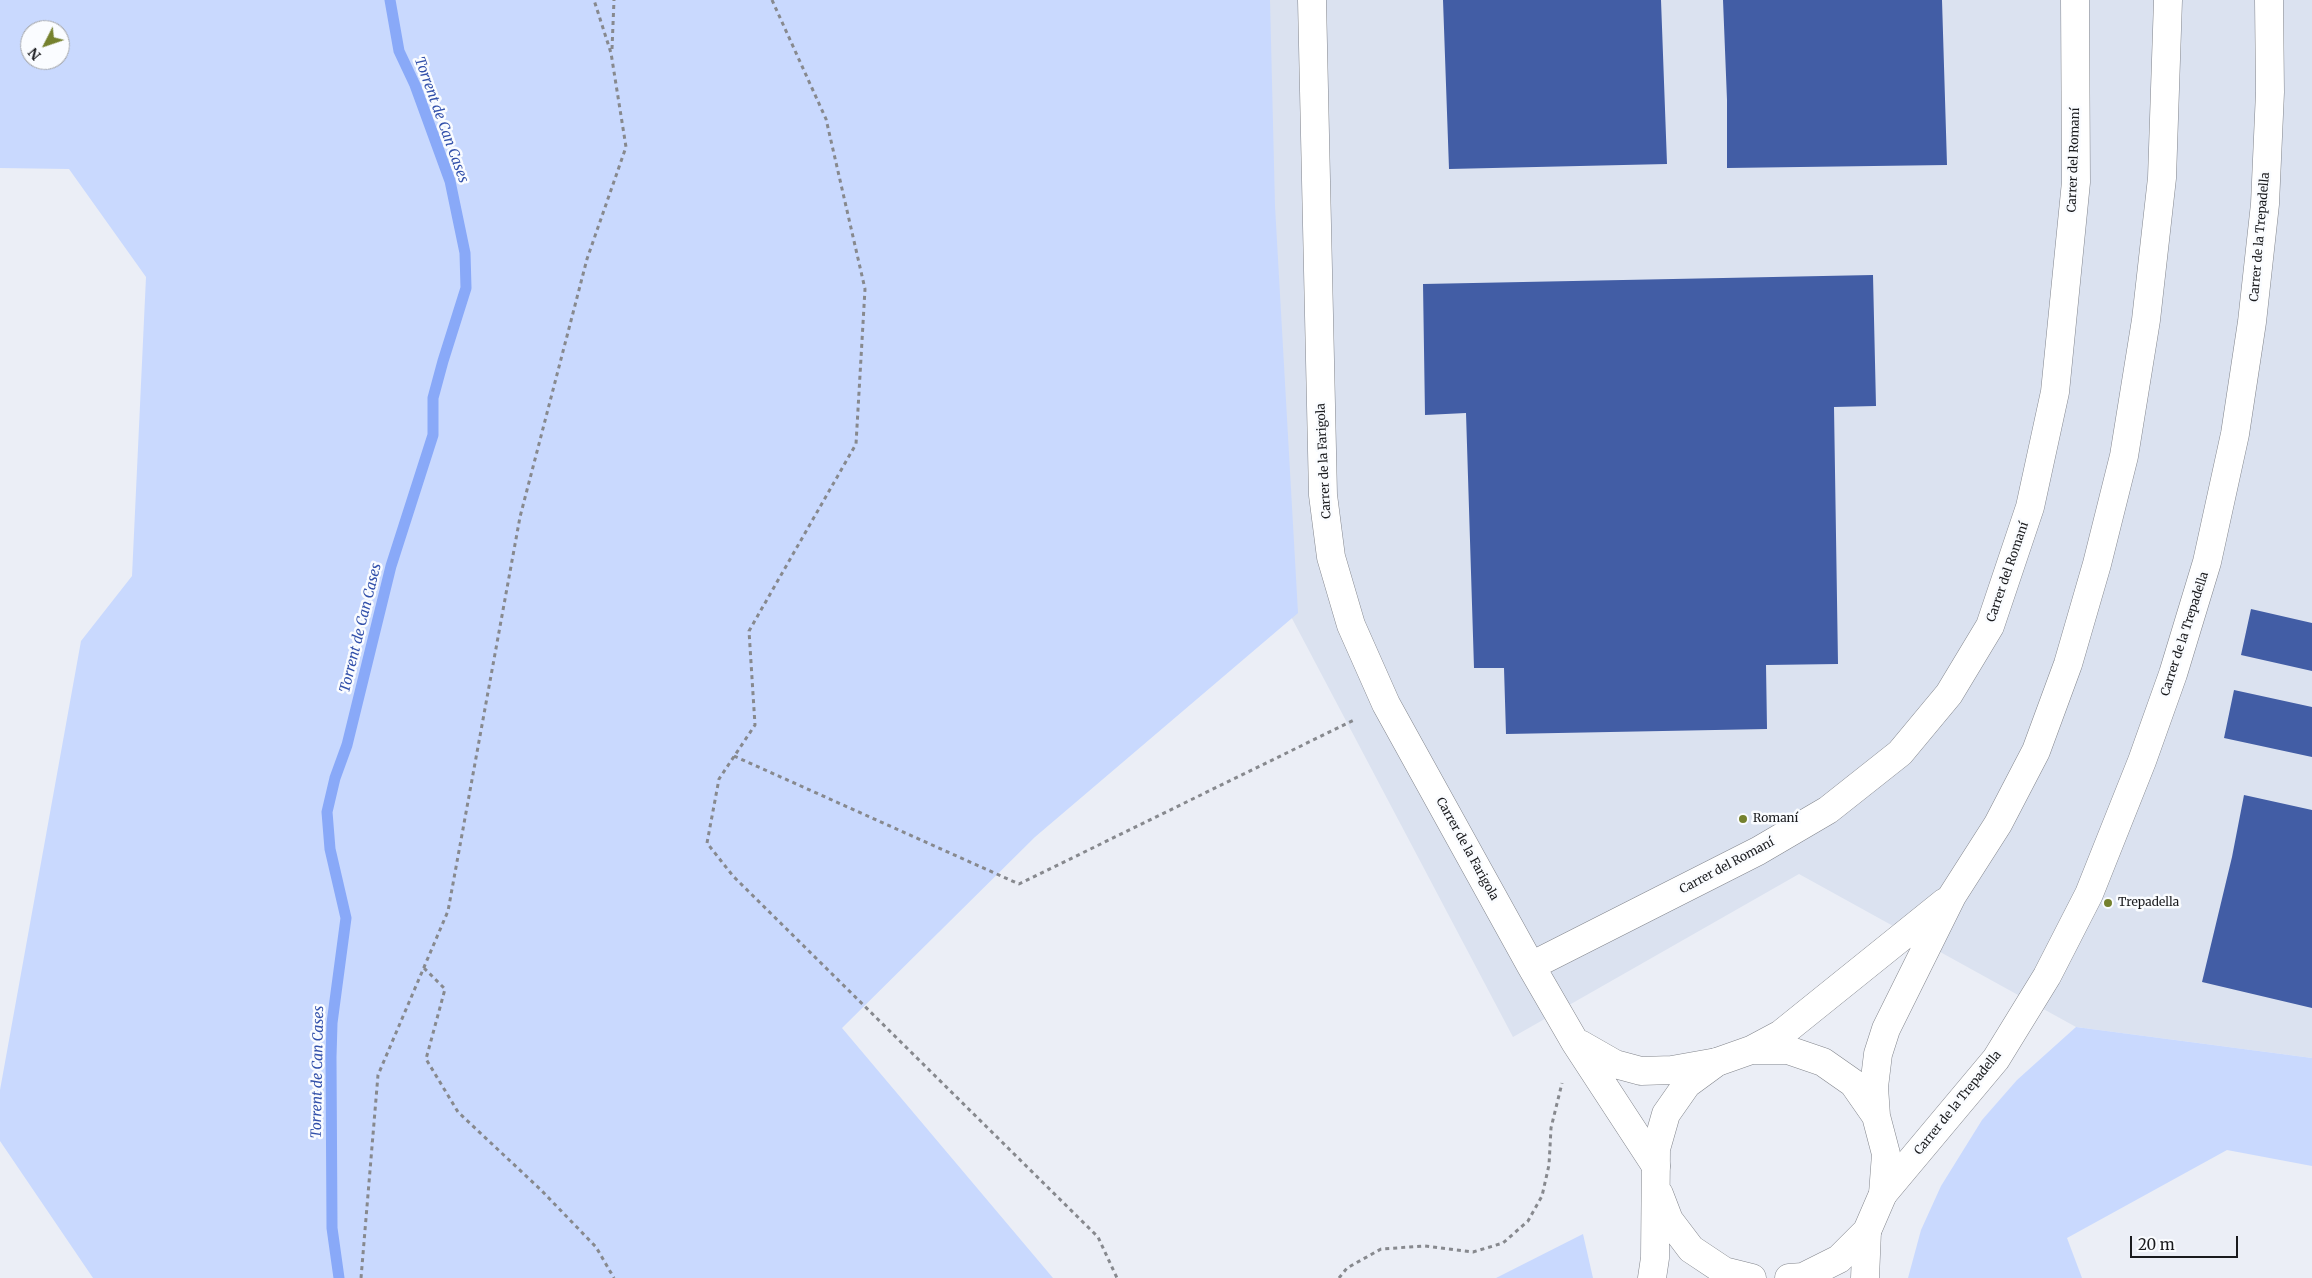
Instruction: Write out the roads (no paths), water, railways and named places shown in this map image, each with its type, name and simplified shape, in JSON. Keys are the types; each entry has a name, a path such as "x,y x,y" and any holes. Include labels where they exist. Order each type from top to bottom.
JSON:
{"street":[{"name":"Carrer de la Farigola","path":"1312,0 1323,495 1331,557 1351,625 1386,704 1531,966 1656,1176"},
{"name":"Carrer del Romaní","path":"1531,966 1758,851 1828,810 1900,753 1950,694 1990,626 2030,507 2055,392 2076,182 2075,0"},
{"path":"1789,1278 1803,1276 1839,1259 1867,1230 1883,1194 1886,1154 1876,1116 1874,1087 1878,1054 1886,1028 1952,896 1998,824 2036,751 2068,664 2124,456 2146,320 2162,178 2168,0"},
{"name":"Carrer de la Trepadella","path":"1883,1194 1996,1059 2046,976 2089,894 2142,761 2173,674 2207,562 2235,434 2252,322 2265,204 2270,92 2269,0"},
{"path":"1575,1042 1615,1064 1641,1071 1672,1070 1717,1062 1751,1050 1781,1034 1952,896"},
{"path":"1751,1050 1788,1050 1823,1062 1853,1083 1876,1116"},
{"path":"1652,1278 1656,1258 1656,1149 1666,1114 1688,1084 1717,1062"},
{"path":"1656,1176 1669,1220 1691,1250 1724,1271 1752,1278"},
{"path":"1865,1278 1867,1230"}],"waterway":[{"name":"Torrent de Can Cases","path":"339,1278 332,1228 331,1057 332,1023 346,918 330,849 327,812 335,778 347,745 391,566 433,435 433,398 466,288 465,253 450,181 415,85 399,51 390,0"}],"place":[{"name":"Romaní","path":"1743,819"},
{"name":"Trepadella","path":"2108,903"}]}
